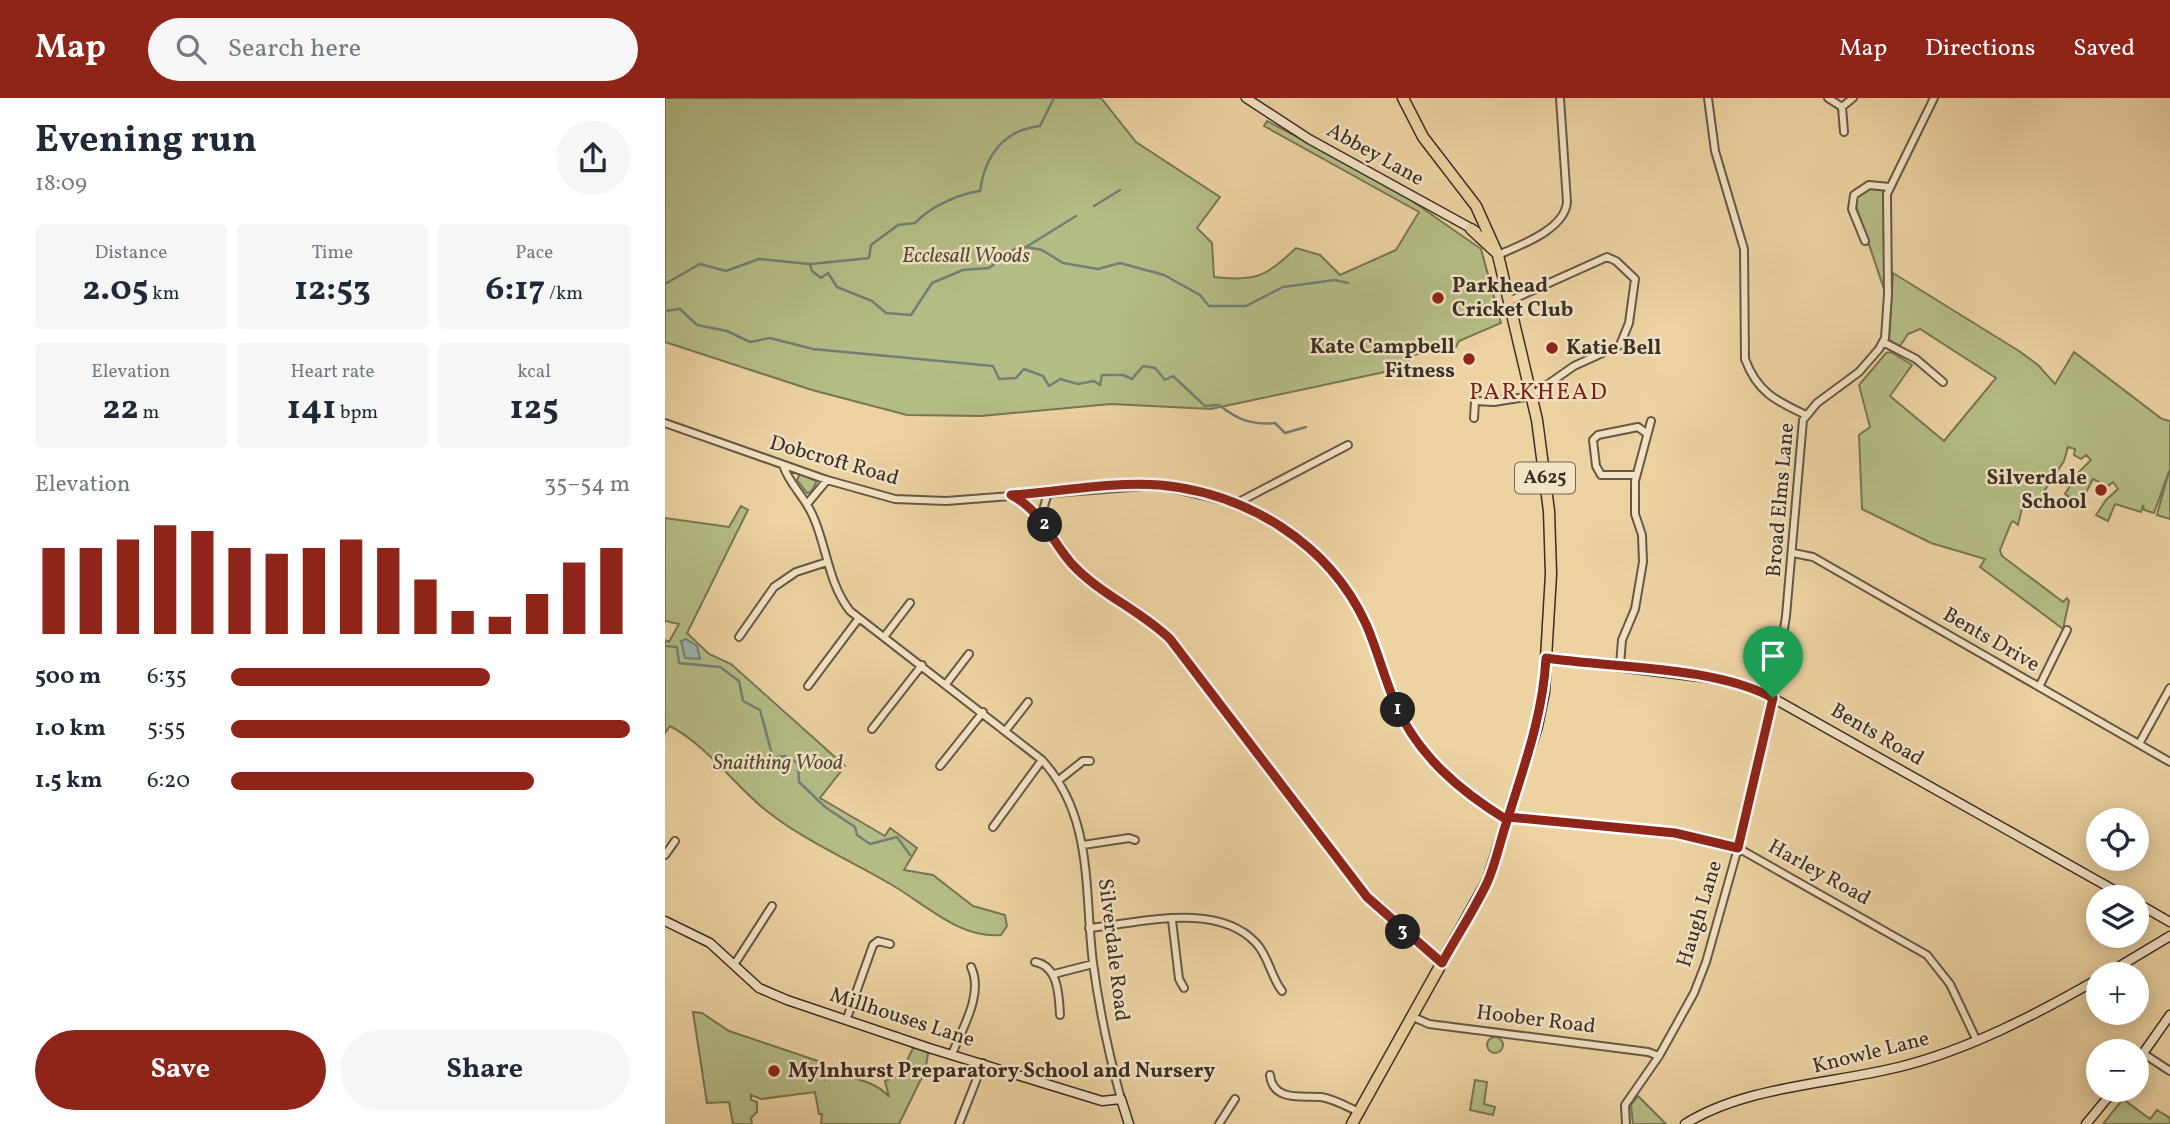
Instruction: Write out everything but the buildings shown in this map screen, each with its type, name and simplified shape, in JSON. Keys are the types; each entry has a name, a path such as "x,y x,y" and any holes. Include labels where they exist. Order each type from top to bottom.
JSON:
{"main road":[{"name":"A625","path":"1352,1124 1488,880 1538,721 1546,658 1551,539 1537,420 1498,255 1491,234 1476,206 1417,129 1403,98"},
{"path":"1476,206 1476,218 1468,227 1498,255"}],"street":[{"name":"Abbey Lane","path":"1246,98 1309,139 1468,227 1491,234"},
{"path":"1498,255 1555,225 1565,214 1567,202 1560,98"},
{"path":"1708,98 1715,151 1744,249 1747,284 1745,359 1765,394 1806,415"},
{"path":"1828,98 1842,107"},
{"path":"1842,107 1853,98"},
{"path":"1934,98 1899,174 1889,187 1886,204 1887,326 1883,342 1916,359 1943,382"},
{"path":"1842,107 1844,132"},
{"path":"1865,241 1852,209 1854,195 1869,185 1889,187"},
{"path":"1474,418 1475,401 1494,402 1531,396 1574,366 1620,345 1629,323 1635,279 1616,261 1607,257 1509,300"},
{"name":"Broad Elms Lane","path":"1773,698 1794,553 1801,428 1806,415 1817,403 1859,372 1883,342"},
{"path":"1619,666 1622,640 1635,609 1643,554 1642,535 1635,514 1635,475 1651,421"},
{"name":"Dobcroft Road","path":"665,423 827,480 895,499 946,500 1158,485 1237,503 1298,538 1339,578 1365,622 1395,703 1416,741 1443,773 1508,818"},
{"path":"1635,475 1601,475 1596,466 1593,440 1598,435 1638,427 1646,433"},
{"path":"1237,503 1348,444"},
{"name":"Silverdale Road","path":"783,465 787,478 807,504 843,601 859,618 1006,730 1042,760 1059,780 1073,808 1083,845 1093,964 1121,1099"},
{"path":"807,504 827,480"},
{"path":"1041,517 1047,496 1053,492"},
{"path":"1011,495 1025,502 1041,517 1059,549 1080,572 1147,617 1186,656 1367,897 1442,963"},
{"name":"Bents Drive","path":"1794,553 1813,557 2170,762"},
{"path":"739,637 774,587 796,572 827,562"},
{"path":"884,637 910,603"},
{"path":"808,687 859,618"},
{"path":"2039,687 2067,630"},
{"path":"946,684 969,654"},
{"name":"Bents Road","path":"1546,658 1740,683 1773,698 2105,885"},
{"path":"872,729 922,665"},
{"path":"2139,744 2170,688"},
{"name":"Haugh Lane","path":"1626,1124 1625,1105 1687,1009 1706,962 1738,848 1773,698"},
{"path":"1006,730 1028,702"},
{"path":"940,766 983,712"},
{"path":"993,827 1042,760"},
{"path":"1059,780 1083,761 1090,761"},
{"name":"Harley Road","path":"1508,818 1675,833 1738,848 1927,955 1950,984 1976,1039"},
{"path":"1083,845 1129,838 1135,840"},
{"path":"665,855 675,841"},
{"path":"734,965 772,905"},
{"path":"2149,910 2170,922"},
{"path":"1089,928 1205,917 1235,927 1261,950 1282,991"},
{"path":"1172,920 1179,979 1184,989"},
{"name":"Millhouses Lane","path":"665,921 710,943 759,988 952,1054 1102,1101 1121,1099"},
{"path":"2127,962 2170,936"},
{"path":"848,1018 873,944 878,941 890,944"},
{"path":"1035,962 1049,968 1053,974 1059,1015"},
{"path":"1053,974 1093,964"},
{"path":"952,1054 974,997 974,974 971,967"},
{"name":"Knowle Lane","path":"1685,1124 1724,1104 1899,1067 1976,1039 2086,985"},
{"path":"2149,1046 2170,1015"},
{"name":"Hoober Road","path":"1411,1016 1429,1024 1635,1050 1658,1056"},
{"path":"2149,1057 2170,1071"},
{"path":"959,1124 983,1063"},
{"path":"1270,1075 1271,1082 1280,1091 1298,1099 1320,1097 1359,1112"},
{"path":"1121,1099 1129,1124"},
{"path":"1219,1124 1235,1099"},
{"path":"2086,1124 2104,1102"}],"green space":[{"name":"Ecclesall Woods","path":"665,98 1101,98 1136,142 1220,197 1197,228 1212,243 1214,277 1241,279 1260,275 1277,265 1296,248 1320,255 1340,275 1396,250 1419,212 1264,126 1267,121 1389,185 1481,249 1501,323 1459,341 1456,347 1413,355 1403,368 1211,409 1111,404 981,416 907,415 812,390 665,342"},
{"path":"1866,188 1882,189 1885,194 1885,292 1855,203 1858,194"},
{"path":"1893,273 2019,351 2038,365 2055,384 2074,352 2162,419 2170,421 2170,519 2157,515 2169,471 2154,513 2144,510 2143,505 2141,512 2115,504 2108,521 2096,515 2118,489 2113,482 2108,486 2093,479 2080,504 2065,494 2079,472 2091,460 2086,455 2081,459 2074,455 2075,449 2068,447 2064,461 2037,502 2029,496 2023,504 2018,525 2013,521 2011,523 2000,550 2002,556 2063,602 2067,598 2069,601 2063,629 1980,567 1985,559 1931,543 1862,509 1859,435 1870,427 1859,385 1886,353 1891,352 1912,365 1890,396 1944,441 1996,378 1920,329 1908,334 1900,346 1889,340"},
{"path":"800,474 817,481 811,492 807,493 797,480"},
{"name":"Snaithing Wood","path":"741,506 748,510 687,633 709,654 731,664 845,766 820,798 885,836 890,828 917,848 904,870 933,875 973,906 1005,915 1007,926 1001,935 971,932 957,926 892,885 809,840 751,798 696,743 670,726 665,733 665,640 669,642 679,624 665,621 665,518 729,527"},
{"name":"Mylnhurst Preparatory School and Nursery","path":"693,1012 702,1013 729,1031 824,1063 825,1079 832,1072 855,1078 878,1087 889,1097 885,1081 900,1075 915,1044 929,1049 925,1071 899,1124 821,1124 822,1114 819,1114 815,1092 761,1099 751,1095 751,1100 757,1102 757,1112 751,1118 752,1124 733,1124 729,1102 707,1103"},
{"path":"1495,1037 1501,1039 1501,1051 1495,1053 1489,1051 1487,1045 1489,1039"},
{"path":"1475,1080 1487,1082 1484,1104 1495,1107 1493,1115 1470,1110"},
{"path":"1638,1096 1666,1124 1633,1124 1631,1105"},
{"path":"2121,1102 2127,1102 2150,1119 2157,1110 2170,1118 2170,1124 2103,1124"}],"water":[{"path":"686,639 697,646 700,659 685,658 681,641"}],"waterway":[{"path":"811,264 869,258 871,245 898,225 915,223 945,202 980,191 986,166 998,146 1016,133 1040,126 1054,98"},
{"path":"1094,206 1120,190"},
{"path":"1026,247 1076,216"},
{"path":"665,284 700,264 726,271 759,259 810,264 812,271 821,278 828,273 837,287 872,301 886,313 911,315 932,283 963,270 989,268 1016,248 1026,247 1042,250 1063,263 1098,269 1120,263 1164,275 1200,295 1209,306 1246,306 1283,287 1335,280 1348,283"},
{"path":"665,311 680,309 697,325 727,331 750,342 770,338 813,349 993,366 999,379 1016,378 1024,369 1043,376 1049,386 1060,379 1078,384 1094,381 1100,385 1102,375 1123,375 1132,379 1143,366 1155,368 1165,380 1173,376 1205,406 1219,405 1239,418 1252,422 1275,423 1285,433 1306,427"},
{"path":"665,646 677,647 679,663 720,667 739,681 743,701 760,710 773,758 785,756 798,763 799,782 825,807 855,827 857,835 870,844 897,837 910,855"}],"place":[{"name":"Parkhead Cricket Club","path":"1438,298"},
{"name":"Katie Bell","path":"1552,348"},
{"name":"Kate Campbell Fitness","path":"1469,359"},
{"name":"Silverdale School","path":"2101,490"},
{"name":"Mylnhurst Preparatory School and Nursery","path":"774,1071"}],"district":[{"name":"PARKHEAD","path":"1539,393"}],"route":[{"path":"1773,698 1738,848 1675,833 1508,817 1507,820 1469,795 1427,756 1405,724 1365,622 1352,599 1339,578 1321,558 1288,531 1237,503 1182,488 1130,486 1011,495 1033,508 1059,549 1080,572 1094,584 1147,617 1186,656 1367,897 1409,937 1442,963 1479,899 1497,856 1507,820 1537,726 1544,692 1546,658 1725,680 1757,689 1773,698"}]}
